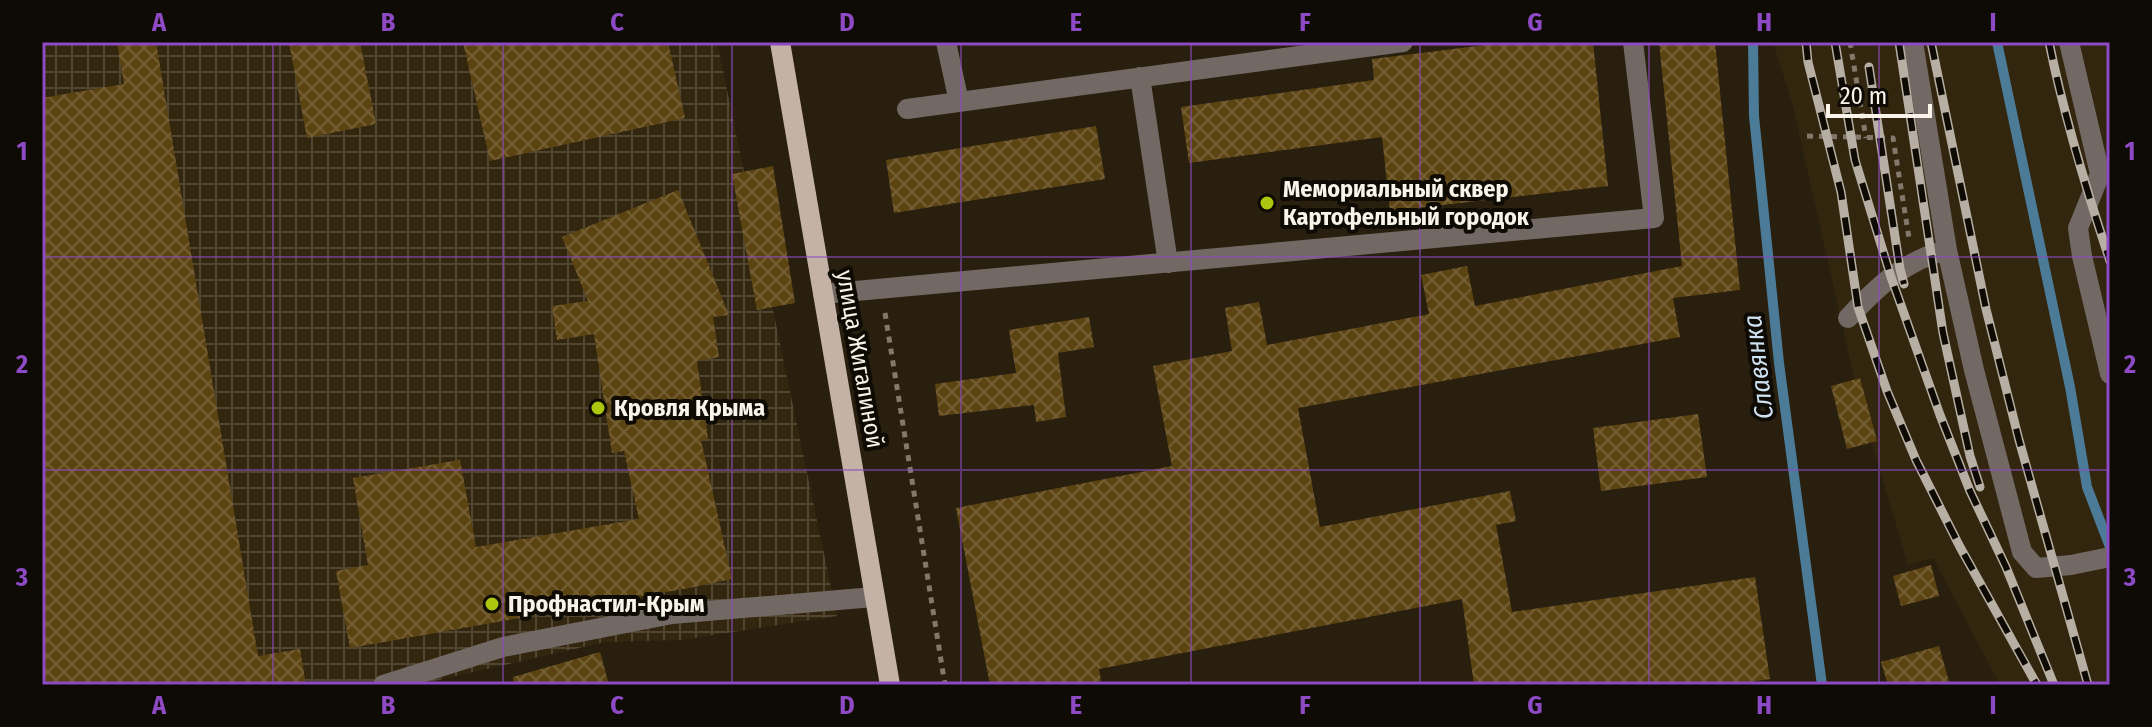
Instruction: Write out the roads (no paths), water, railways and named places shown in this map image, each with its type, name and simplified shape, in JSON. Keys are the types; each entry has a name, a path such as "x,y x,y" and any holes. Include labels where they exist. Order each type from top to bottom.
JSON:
{"main road":[{"name":"улица Жигалиной","path":"780,42 890,685"}],"lane":[{"path":"946,42 959,102"},
{"path":"907,109 1403,42"},
{"path":"823,294 1654,218 1633,42"},
{"path":"1913,42 1947,250 1974,370 2022,552 2036,568 2102,559"},
{"path":"2069,42 2100,174 2078,228 2110,374"},
{"path":"1140,77 1168,263"},
{"path":"1848,318 1900,269 1947,250"},
{"path":"383,685 503,647 672,614 874,597"}],"waterway":[{"name":"Славянка","path":"1753,42 1754,116 1779,363 1822,685"},
{"path":"1997,42 2070,387 2087,487 2110,547"}],"railway":[{"path":"1806,42 1808,62 1841,192 1858,307 1887,391 1916,460 1960,547 2037,685"},
{"path":"1835,42 1855,160 1891,277 1970,491 2006,567 2054,685"},
{"path":"1899,42 1943,333 1970,456 1980,487"},
{"path":"1931,42 1986,309 2019,440 2088,685"},
{"path":"2049,42 2076,152 2110,261"},
{"path":"1869,67 1904,284"}],"place":[{"name":"Мемориальный сквер Картофельный городок","path":"1267,203"},
{"name":"Кровля Крыма","path":"598,408"},
{"name":"Профнастил-Крым","path":"492,604"}]}
